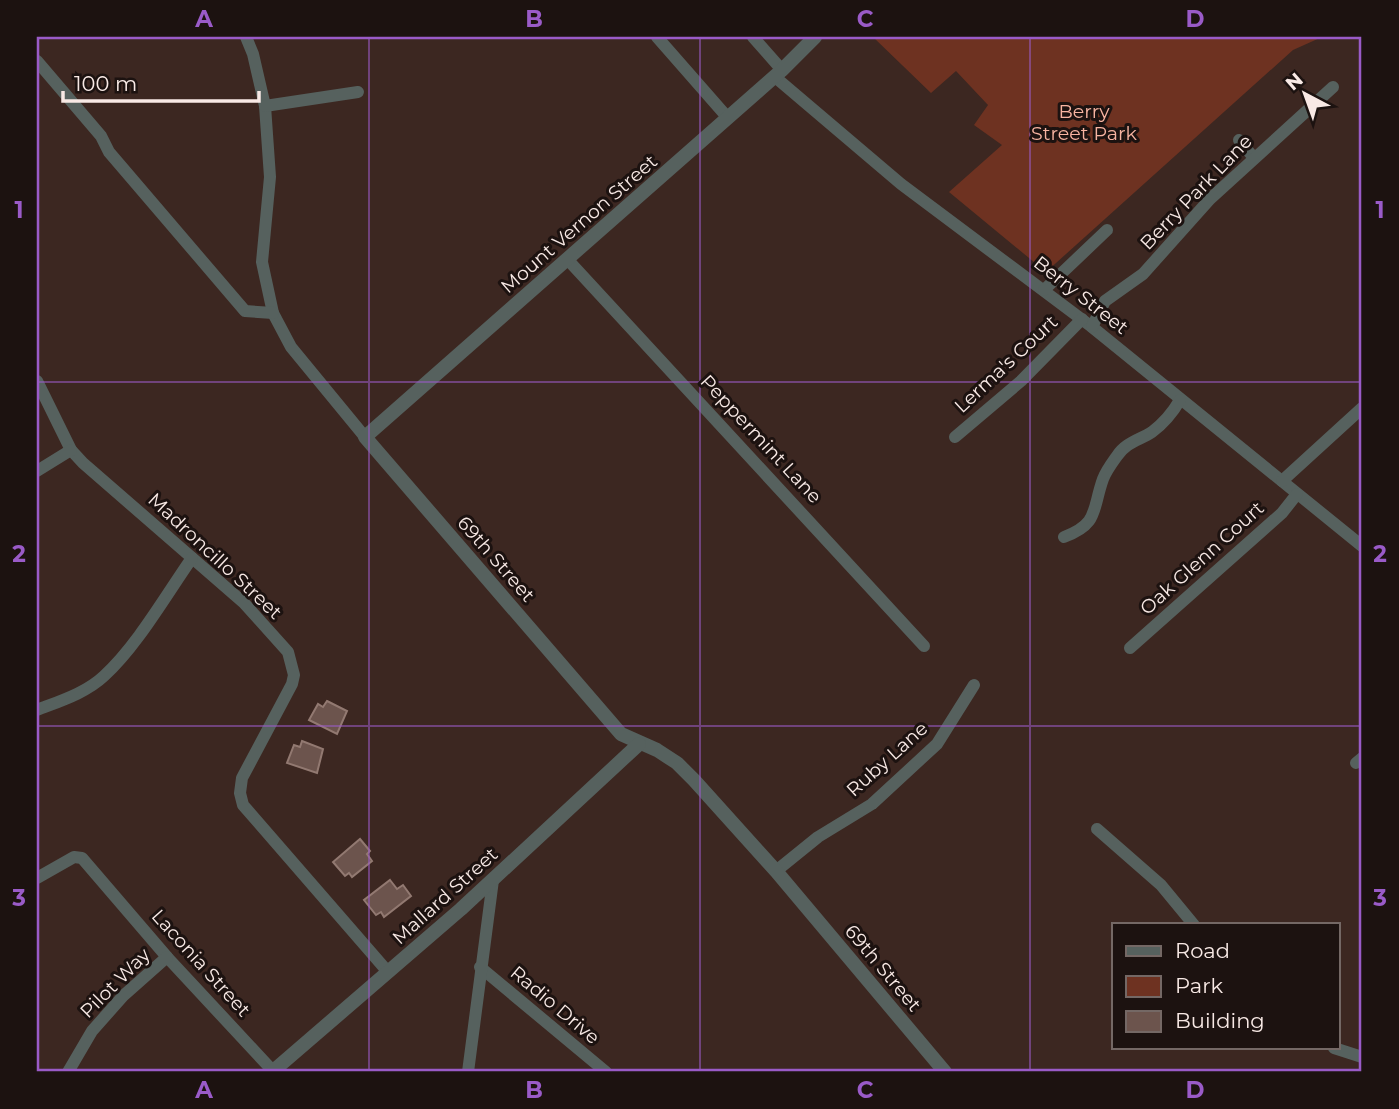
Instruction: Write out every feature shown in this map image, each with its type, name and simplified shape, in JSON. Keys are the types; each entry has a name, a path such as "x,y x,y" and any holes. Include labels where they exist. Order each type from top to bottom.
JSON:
{"street":[{"name":"69th Street","path":"246,37 253,54 265,106 270,177 262,262 273,313 291,347 621,734 657,750 677,763 776,871 945,1072"},
{"path":"657,37 728,118"},
{"name":"Berry Street","path":"753,37 778,74 901,184 1087,323 1362,546"},
{"name":"Mount Vernon Street","path":"365,437 778,74 815,37"},
{"path":"37,61 101,136 109,152 244,311 273,313"},
{"name":"Berry Park Lane","path":"1087,323 1105,301 1143,274 1210,200 1333,87"},
{"path":"265,106 358,92"},
{"path":"1239,140 1254,158"},
{"path":"1044,290 1107,230"},
{"name":"Peppermint Lane","path":"568,260 924,646"},
{"name":"Lerma's Court","path":"955,437 1087,323"},
{"name":"Madroncillo Street","path":"37,381 71,450 83,463 244,603 288,652 294,675 292,684 242,778 240,793 243,805 388,972"},
{"path":"1064,537 1079,531 1087,524 1095,510 1104,477 1120,452 1133,440 1151,433 1172,414 1181,400"},
{"path":"1282,481 1362,408"},
{"path":"37,471 71,450"},
{"name":"Oak Glenn Court","path":"1130,648 1282,513 1297,494"},
{"path":"37,710 76,695 103,677 125,653 192,558"},
{"name":"Ruby Lane","path":"776,871 818,837 872,804 937,744 974,685"},
{"name":"Mallard Street","path":"273,1072 493,880 639,744"},
{"path":"1097,830 1161,885 1192,923"},
{"name":"Laconia Street","path":"37,878 74,857 82,858 167,957 273,1072"},
{"path":"468,1072 493,880"},
{"name":"Pilot Way","path":"68,1072 92,1031 115,1005 167,957"},
{"name":"Radio Drive","path":"480,967 606,1072"},
{"path":"1340,1050 1362,1057"}],"green space":[{"name":"Berry Street Park","path":"873,37 1322,37 1293,50 1046,272 949,192 1002,145 974,125 988,105 956,71 931,93"}],"building":[{"path":"327,701 347,711 337,734 309,720 318,704 323,707"},
{"path":"302,741 323,749 317,773 287,763 294,745 300,747"},
{"path":"360,839 370,851 367,854 372,861 352,877 349,873 345,876 333,862"},
{"path":"390,880 397,889 403,885 411,896 384,917 381,912 376,915 364,900"}]}
